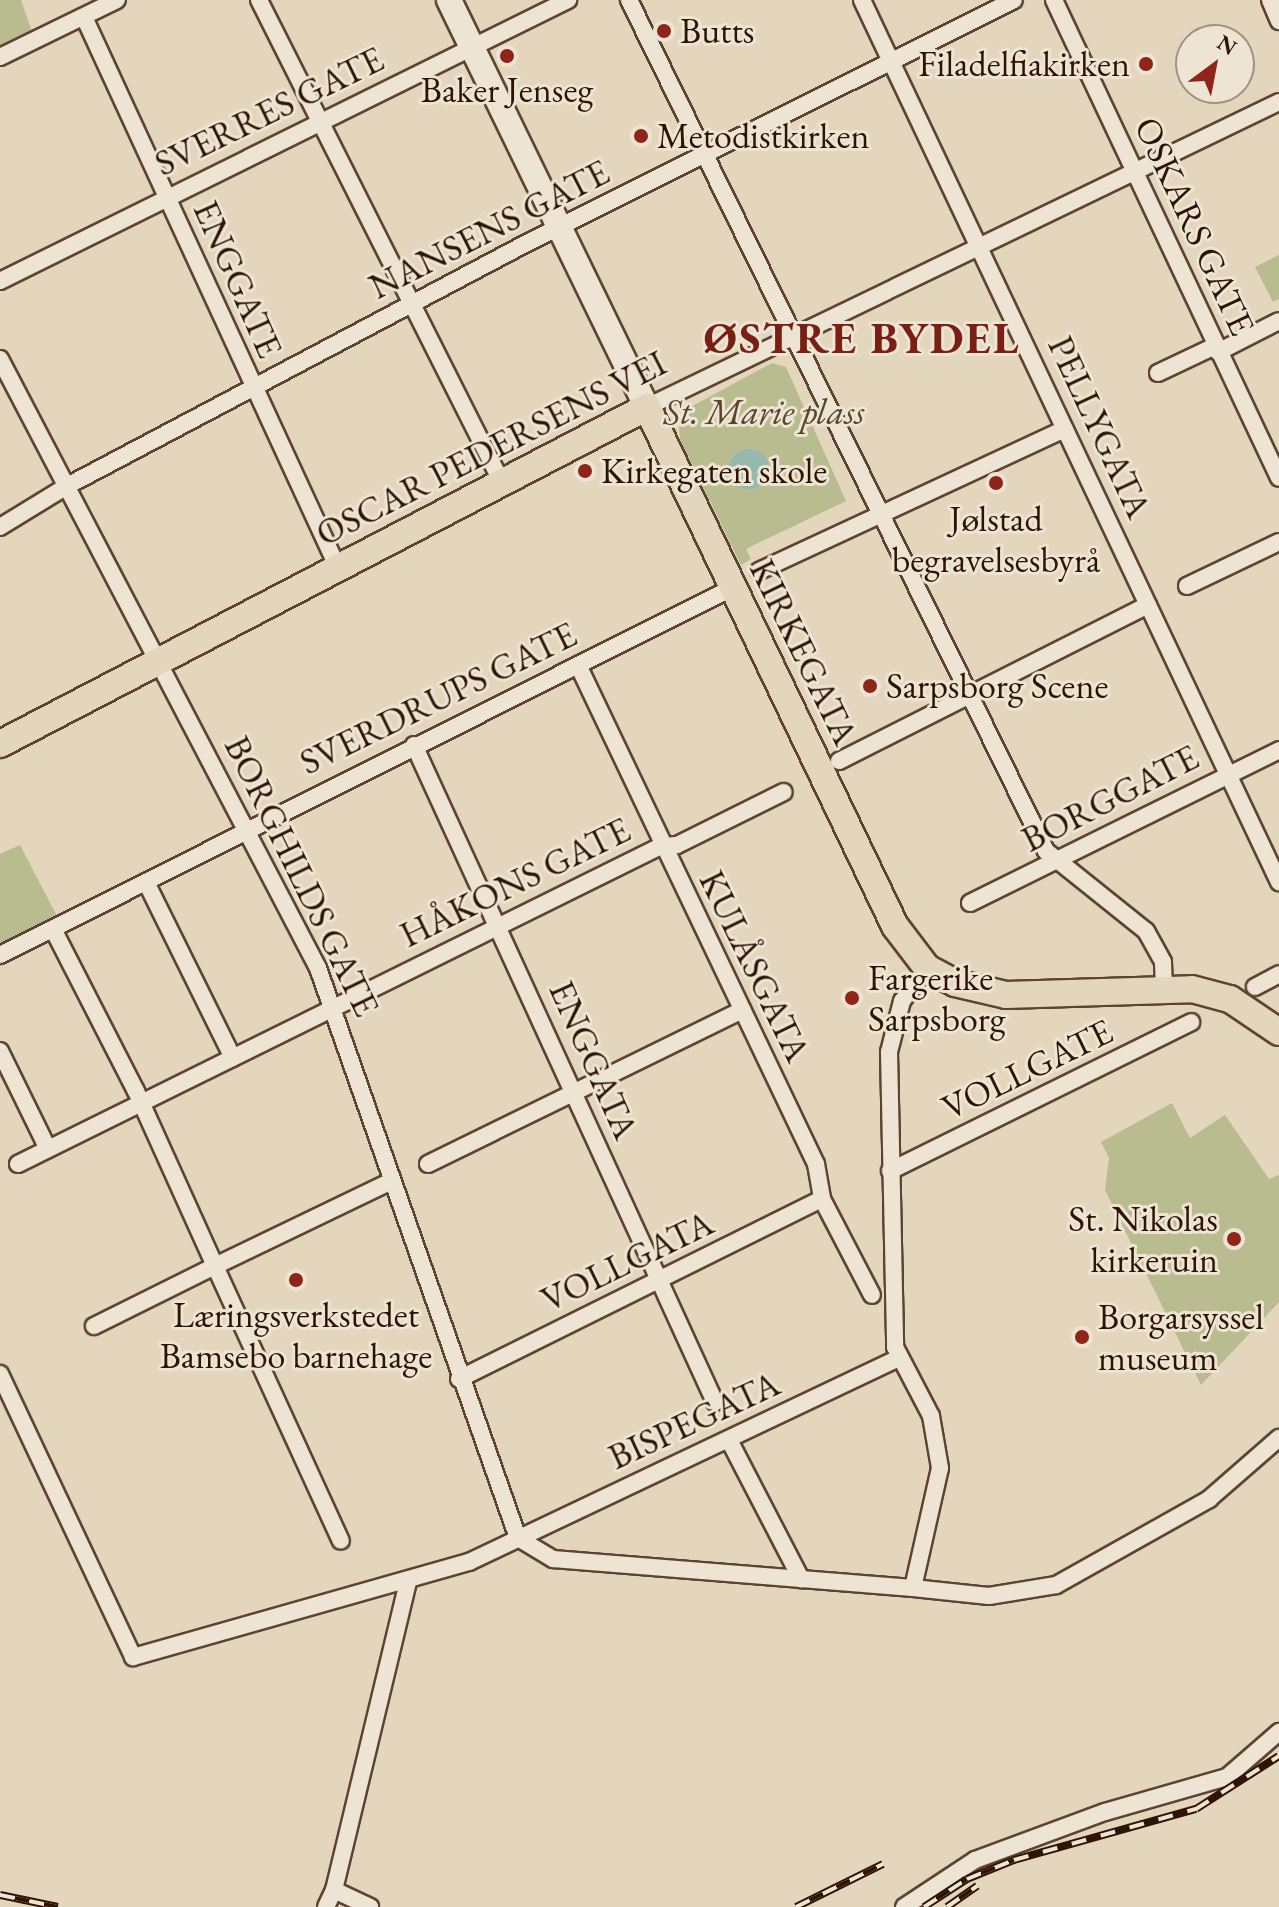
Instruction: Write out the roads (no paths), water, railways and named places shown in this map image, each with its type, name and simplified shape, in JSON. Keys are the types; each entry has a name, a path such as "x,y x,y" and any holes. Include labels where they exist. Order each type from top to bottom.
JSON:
{"main road":[{"name":"OSCAR PEDERSENS VEI","path":"0,744 647,407"},
{"name":"KIRKEGATA","path":"647,407 895,926 927,968"},
{"path":"927,968 967,988 1006,995 1192,989 1230,999 1279,1032"}],"street":[{"path":"0,57 117,0"},
{"path":"259,0 415,302 502,483"},
{"name":"KIRKEGATA","path":"449,0 647,407"},
{"name":"SVERRES GATE","path":"0,281 568,0"},
{"path":"629,0 708,154 879,514 1046,851 1146,931 1163,962 1164,989"},
{"name":"PELLYGATA","path":"862,0 1279,882"},
{"name":"NANSENS GATE","path":"0,527 67,486 561,226 1014,0"},
{"name":"OSKARS GATE","path":"1054,0 1279,478"},
{"path":"1270,0 1279,21"},
{"name":"ENGGATE","path":"84,17 337,566"},
{"name":"OSCAR PEDERSENS VEI","path":"647,407 1279,102"},
{"path":"1158,373 1279,321"},
{"name":"BORGHILDS GATE","path":"0,359 157,660 249,828 334,1006 459,1379 518,1538"},
{"path":"759,571 1065,429"},
{"path":"1187,586 1279,542"},
{"name":"SVERDRUPS GATE","path":"0,955 734,587"},
{"path":"839,761 1148,605"},
{"name":"KULÅSGATA","path":"578,665 661,846 816,1164 822,1199 872,1295"},
{"name":"ENGGATA","path":"414,745 715,1402"},
{"name":"BORGGATE","path":"970,903 1279,750"},
{"name":"HÅKONS GATE","path":"18,1164 661,846 677,845 784,792"},
{"path":"146,882 233,1058"},
{"path":"53,929 142,1104 341,1541"},
{"path":"913,1588 940,1468 938,1441 931,1416 897,1359 891,1298 892,1027 902,1001 927,968"},
{"path":"1255,987 1279,974"},
{"path":"428,1164 742,1010"},
{"name":"VOLLGATE","path":"890,1171 1191,1022"},
{"path":"0,1051 48,1149"},
{"path":"94,1326 392,1181"},
{"name":"VOLLGATA","path":"459,1379 822,1199"},
{"name":"BISPEGATA","path":"0,1374 133,1657 469,1562 897,1359"},
{"path":"518,1538 553,1559 989,1596 1056,1585 1209,1499 1279,1438"},
{"path":"729,1440 801,1579"},
{"path":"326,1907 334,1890 408,1581"},
{"path":"904,1907 975,1860 1105,1812 1227,1777 1279,1732"},
{"path":"334,1890 370,1907"}],"water":[{"path":"749,449 763,455 769,469 763,483 749,489 735,483 729,469 735,455"}],"railway":[{"path":"924,1907 967,1879 1014,1860 1196,1809 1279,1756"},
{"path":"796,1907 883,1864"},
{"path":"947,1907 977,1886"},
{"path":"0,1895 58,1907"}],"place":[{"name":"Butts","path":"664,31"},
{"name":"Baker Jenseg","path":"507,56"},
{"name":"Filadelfiakirken","path":"1146,64"},
{"name":"Metodistkirken","path":"641,136"},
{"name":"Kirkegaten skole","path":"585,471"},
{"name":"Jølstad begravelsesbyrå","path":"996,483"},
{"name":"Sarpsborg Scene","path":"870,686"},
{"name":"Fargerike Sarpsborg","path":"852,998"},
{"name":"St. Nikolas kirkeruin","path":"1234,1239"},
{"name":"Læringsverkstedet Bamsebo barnehage","path":"296,1280"},
{"name":"Borgarsyssel museum","path":"1082,1337"}],"district":[{"name":"ØSTRE BYDEL","path":"862,338"}],"park label":[{"name":"St. Marie plass","path":"764,412"}]}
